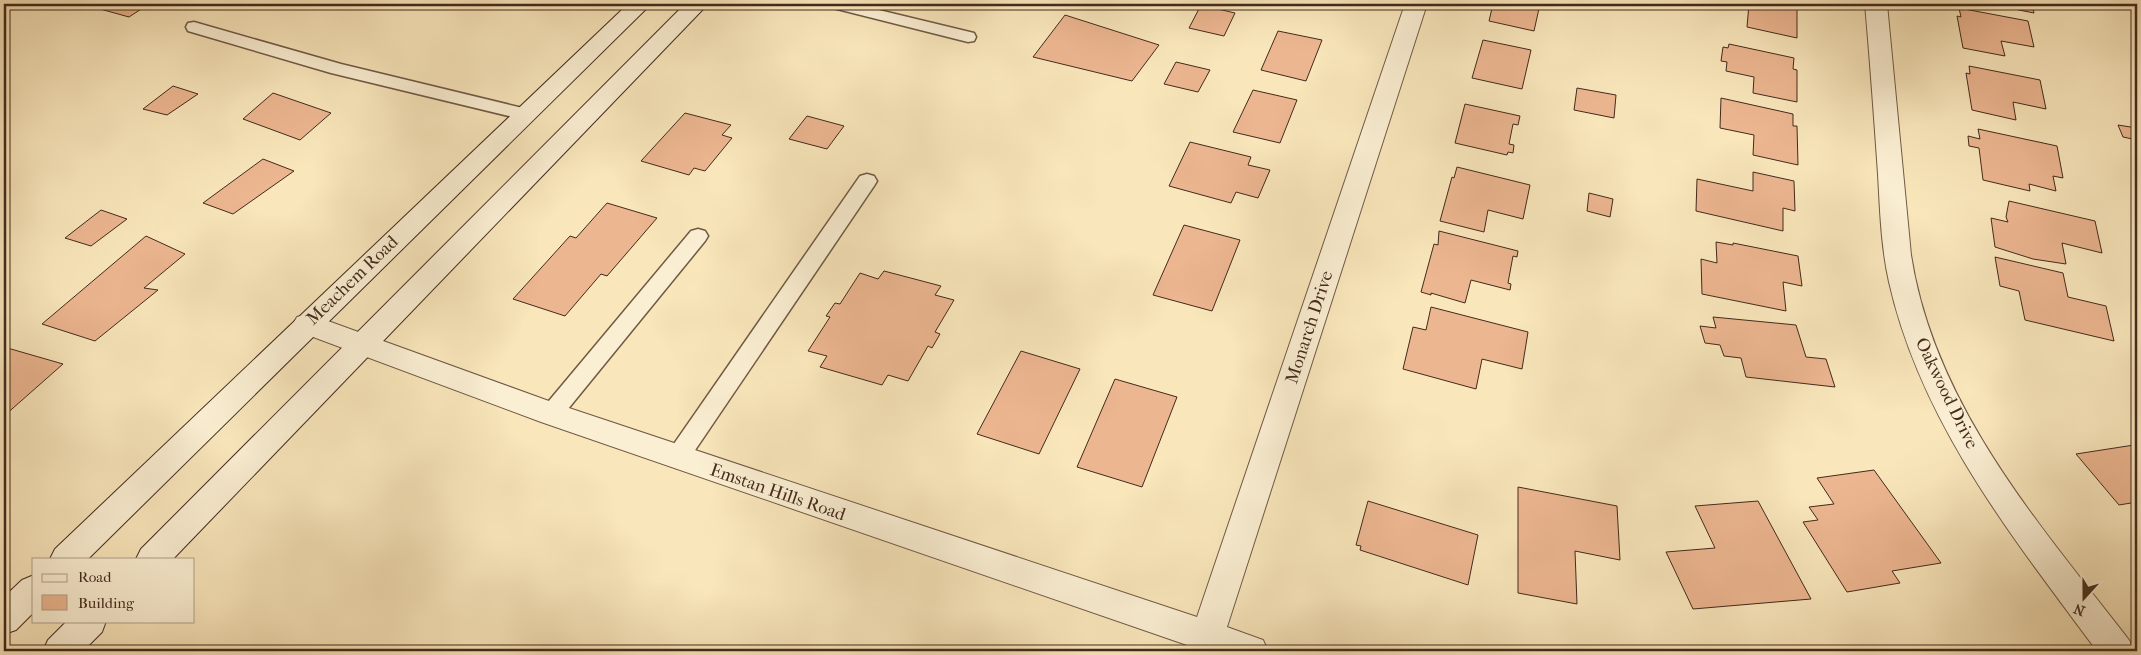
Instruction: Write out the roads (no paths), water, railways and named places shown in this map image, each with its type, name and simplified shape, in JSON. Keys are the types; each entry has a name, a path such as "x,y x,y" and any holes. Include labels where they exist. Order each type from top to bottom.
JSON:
{"street":[{"name":"Meachem Road","path":"67,558 640,4"},
{"path":"153,558 697,4"},
{"name":"Monarch Drive","path":"1205,644 1416,4"},
{"name":"Oakwood Drive","path":"1876,4 1896,238 1902,282 1916,329 1936,380 1965,436 1998,489 2117,651"},
{"path":"613,30 658,42"},
{"name":"Emstan Hills Road","path":"307,324 551,414 1205,644 1251,651"},
{"path":"4,619 32,592"},
{"path":"60,651 89,622"}],"lane":[{"path":"835,4 968,37"},
{"path":"194,27 337,69 525,114"},
{"path":"677,458 867,182"},
{"path":"551,414 698,236"}]}
